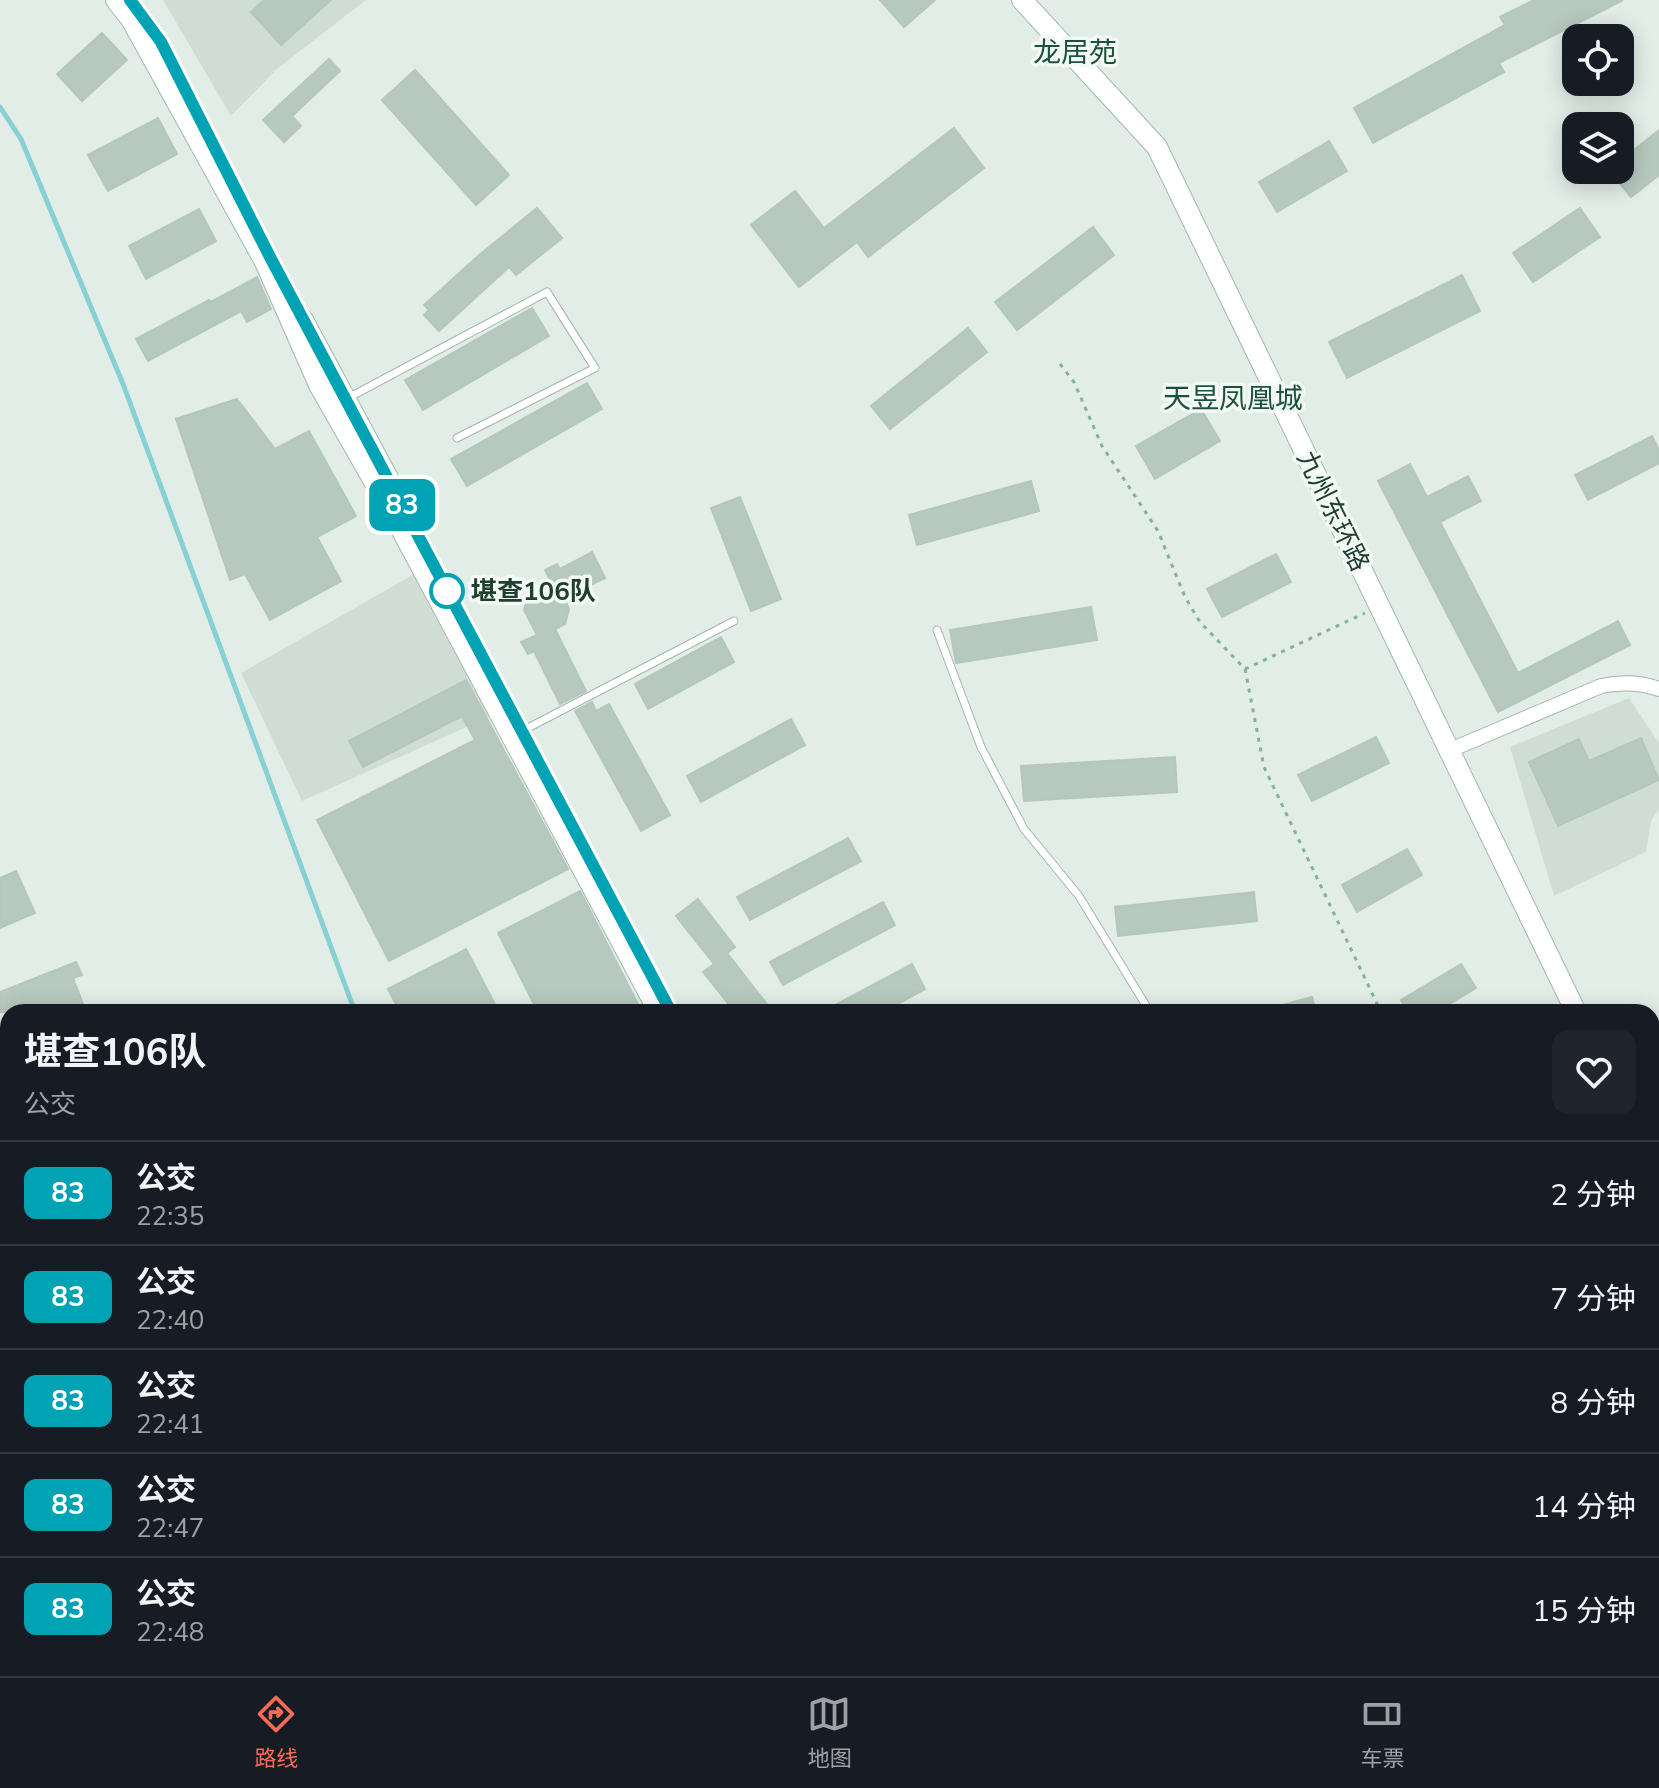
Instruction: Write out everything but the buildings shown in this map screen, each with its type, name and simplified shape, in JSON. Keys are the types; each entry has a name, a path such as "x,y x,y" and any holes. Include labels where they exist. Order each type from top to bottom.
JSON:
{"main road":[{"path":"116,0 131,19 265,262 319,385 399,525 655,1004"},
{"path":"130,0 161,42 270,257 667,1004"},
{"name":"九州东环路","path":"1022,0 1157,147 1379,606 1566,1004"}],"street":[{"path":"1448,751 1601,686 1626,683 1659,689"}],"lane":[{"path":"346,399 547,292 595,368 457,438"},
{"path":"522,731 734,621"},
{"path":"937,630 981,747 1024,829 1079,896 1145,1004"}],"path":[{"path":"1060,364 1074,382 1102,446 1158,531 1185,597 1200,622 1245,669 1264,767 1377,1004"},
{"path":"1245,669 1379,606"}],"shaded area":[{"path":"163,0 366,0 278,68 231,116"},
{"path":"416,573 491,716 302,801 241,673"},
{"path":"1629,698 1659,743 1659,809 1651,821 1646,852 1554,896 1510,747"}],"waterway":[{"path":"0,107 21,139 123,384 352,1004"}],"bus line":[{"name":"83","path":"130,0 161,42 270,257 667,1004"}],"place":[{"name":"堪查106队","path":"447,591"}],"district":[{"name":"龙居苑","path":"1075,53"},
{"name":"天昱凤凰城","path":"1233,399"}]}
